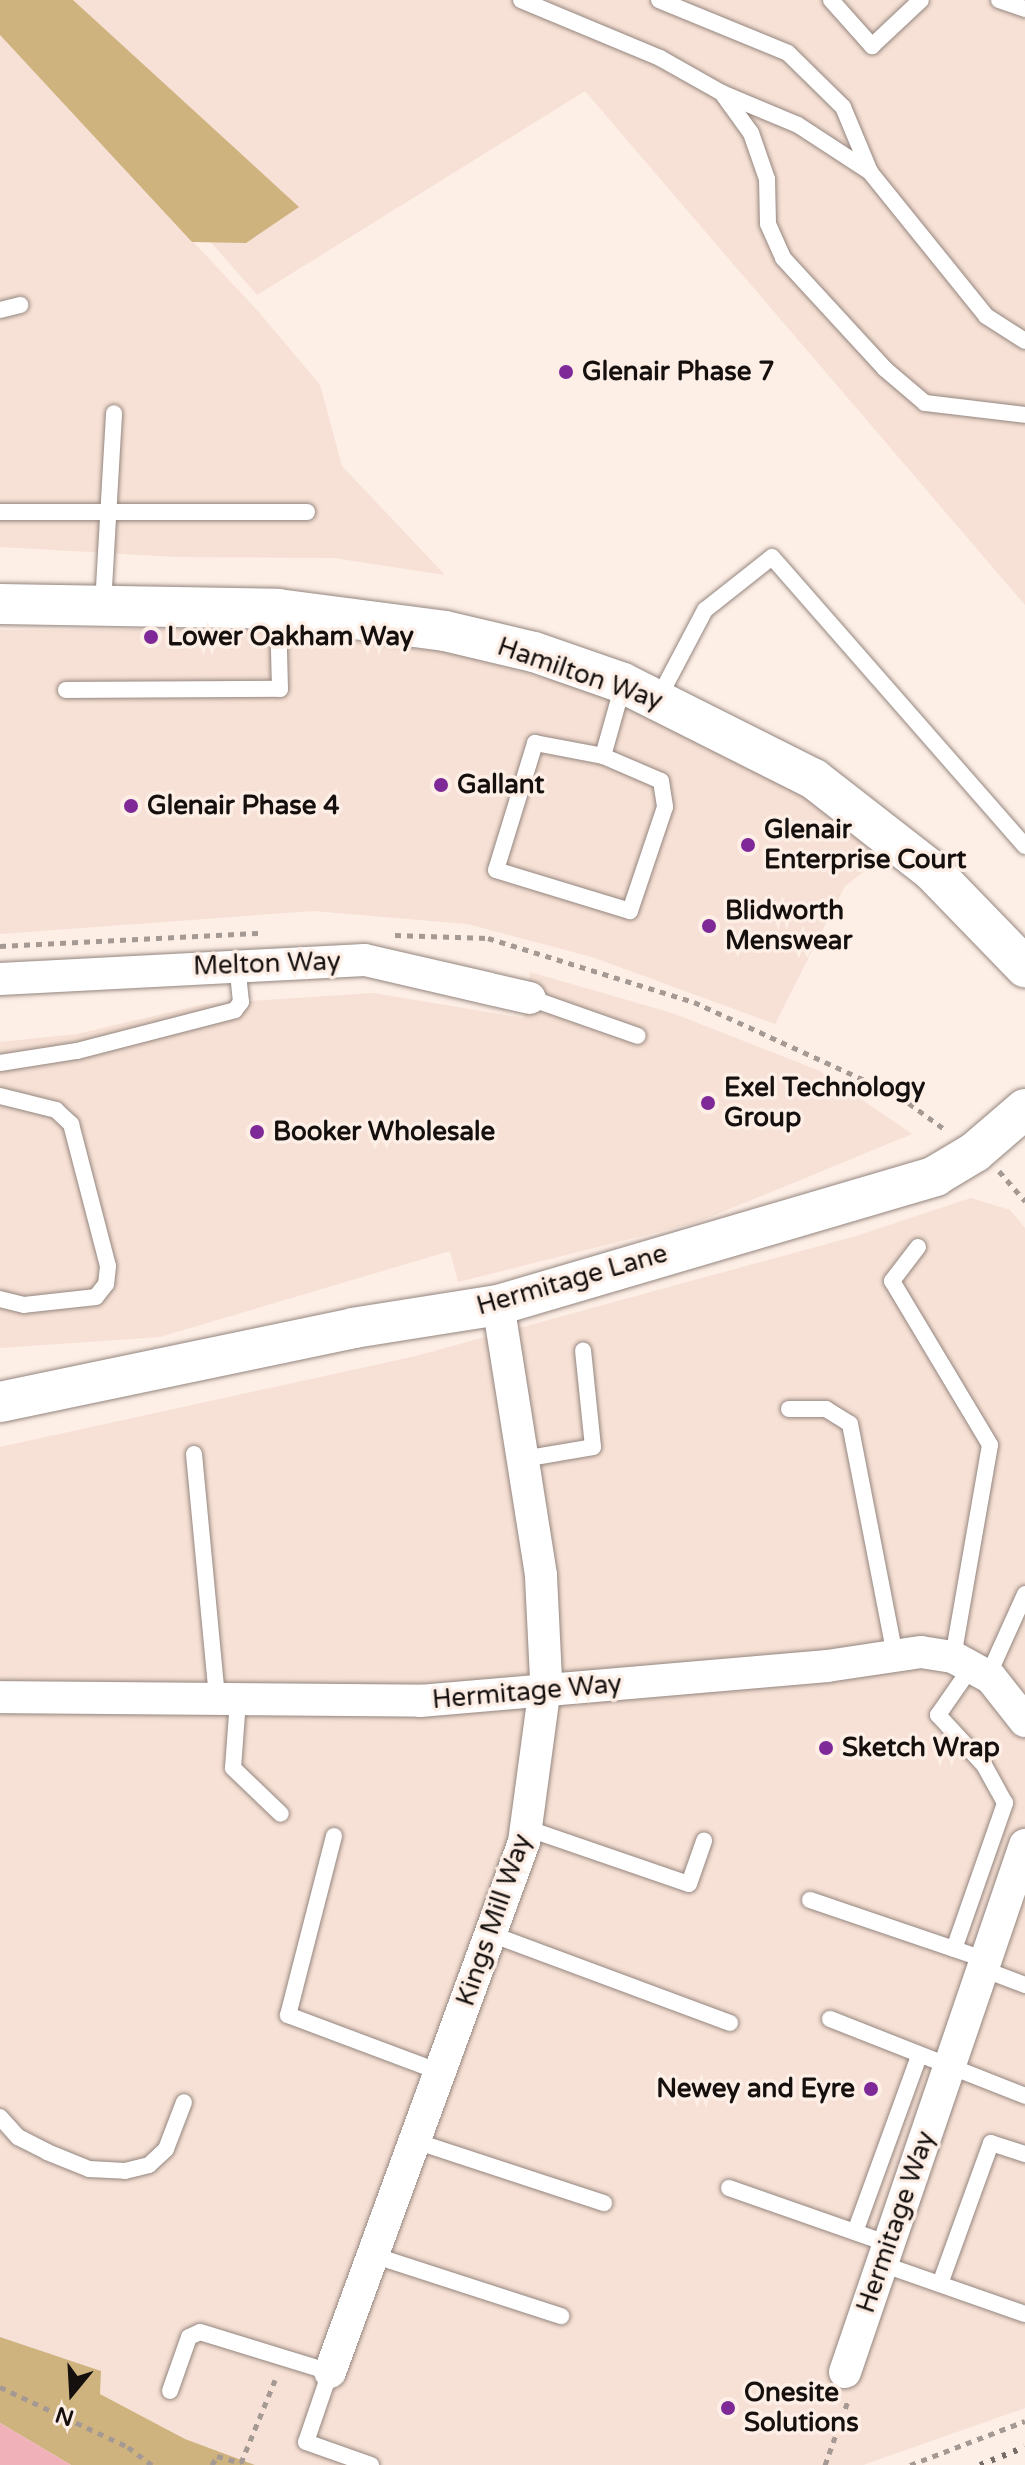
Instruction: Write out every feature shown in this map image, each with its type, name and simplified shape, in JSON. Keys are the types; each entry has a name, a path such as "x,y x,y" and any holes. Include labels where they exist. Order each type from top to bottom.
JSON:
{"street":[{"name":"Hamilton Way","path":"0,604 278,609 445,631 534,652 640,691 814,779 932,871 1025,967"},
{"name":"Melton Way","path":"0,979 237,963 365,960 530,998"},
{"name":"Hermitage Lane","path":"0,1402 353,1328 498,1305 935,1176 975,1152 1025,1109"},
{"name":"Kings Mill Way","path":"325,2384 491,1934 526,1828 544,1690 541,1575 498,1305"},
{"name":"Hermitage Way","path":"0,1697 420,1701 921,1652 971,1666"},
{"path":"971,1666 1025,1721"},
{"name":"Hermitage Way","path":"845,2372 885,2254 934,2062 984,1964 1025,1843"}],"lane":[{"path":"521,0 660,58 722,93 798,125 870,172"},
{"path":"659,0 788,53 843,107 870,172 986,316 1025,341"},
{"path":"831,0 872,46 921,0"},
{"path":"999,0 1025,9"},
{"path":"722,93 751,133 767,179 768,224 783,258 885,369 925,403 1025,415"},
{"path":"0,310 20,305"},
{"path":"103,607 111,511 114,413"},
{"path":"0,512 307,512"},
{"path":"603,756 640,691 705,610 772,557 1025,846"},
{"path":"66,690 280,689 278,609"},
{"path":"535,743 603,756 661,781 665,807 630,911 496,870 535,743"},
{"path":"0,1063 77,1051 235,1010 241,1002 237,963"},
{"path":"530,998 638,1036"},
{"path":"0,1096 56,1110 71,1124 108,1266 106,1284 96,1297 24,1305 0,1299"},
{"path":"918,1247 892,1281 990,1445 971,1666"},
{"path":"523,1459 593,1447 583,1351"},
{"path":"789,1409 826,1409 850,1424 895,1656"},
{"path":"194,1454 227,1700 233,1768 281,1814"},
{"path":"954,1949 1005,1803 984,1765 938,1715 1025,1594"},
{"path":"526,1828 689,1884 704,1841"},
{"path":"995,1832 1025,1843"},
{"path":"334,1836 288,2015 440,2072"},
{"path":"810,1900 954,1949 1025,1985"},
{"path":"491,1934 730,2023"},
{"path":"830,2019 1025,2096"},
{"path":"855,2232 934,2062"},
{"path":"0,2117 18,2137 47,2152 89,2169 125,2171 149,2165 166,2149 184,2102"},
{"path":"415,2141 604,2203"},
{"path":"940,2284 991,2143 1025,2154"},
{"path":"729,2188 855,2232 885,2254 940,2284 1025,2314"},
{"path":"373,2255 561,2316"},
{"path":"170,2391 189,2337 200,2332 325,2384 306,2442 371,2465"}],"path":[{"path":"825,2465 859,2370 845,2372"},
{"path":"212,2465 217,2456 241,2463 273,2379 325,2384"},
{"path":"0,2387 128,2447 152,2465"},
{"path":"910,2465 1025,2421"}],"shaded area":[{"path":"0,0 1025,0 1025,605 585,91 257,295"},
{"path":"0,0 73,0 299,207 246,243 192,242 0,35"},
{"path":"0,35 257,310 320,385 342,466 445,575 334,558 178,557 0,547"},
{"path":"232,629 449,652 586,690 766,769 838,820 879,860 845,886 775,1024 592,957 467,924 313,911 0,934 0,630"},
{"path":"530,972 672,1013 820,1071 912,1134 698,1222 458,1282 450,1251 160,1337 0,1348 0,1042 77,1034 205,1004 373,993 524,1018"},
{"path":"971,1198 1010,1210 1025,1228 1025,2408 863,2465 255,2465 185,2439 100,2394 100,2371 0,2337 0,1447 416,1356 856,1236"},
{"path":"0,2337 101,2371 100,2394 185,2439 255,2465 71,2465 0,2423"},
{"path":"0,2423 71,2465 0,2465"}],"railway":[{"path":"980,2465 1025,2447"}],"place":[{"name":"Glenair Phase 7","path":"566,372"},
{"name":"Lower Oakham Way","path":"151,637"},
{"name":"Gallant","path":"441,785"},
{"name":"Glenair Phase 4","path":"131,806"},
{"name":"Glenair Enterprise Court","path":"748,845"},
{"name":"Blidworth Menswear","path":"709,926"},
{"name":"Exel Technology Group","path":"708,1103"},
{"name":"Booker Wholesale","path":"257,1132"},
{"name":"Sketch Wrap","path":"826,1748"},
{"name":"Newey and Eyre","path":"871,2089"},
{"name":"Onesite Solutions","path":"728,2408"}]}
